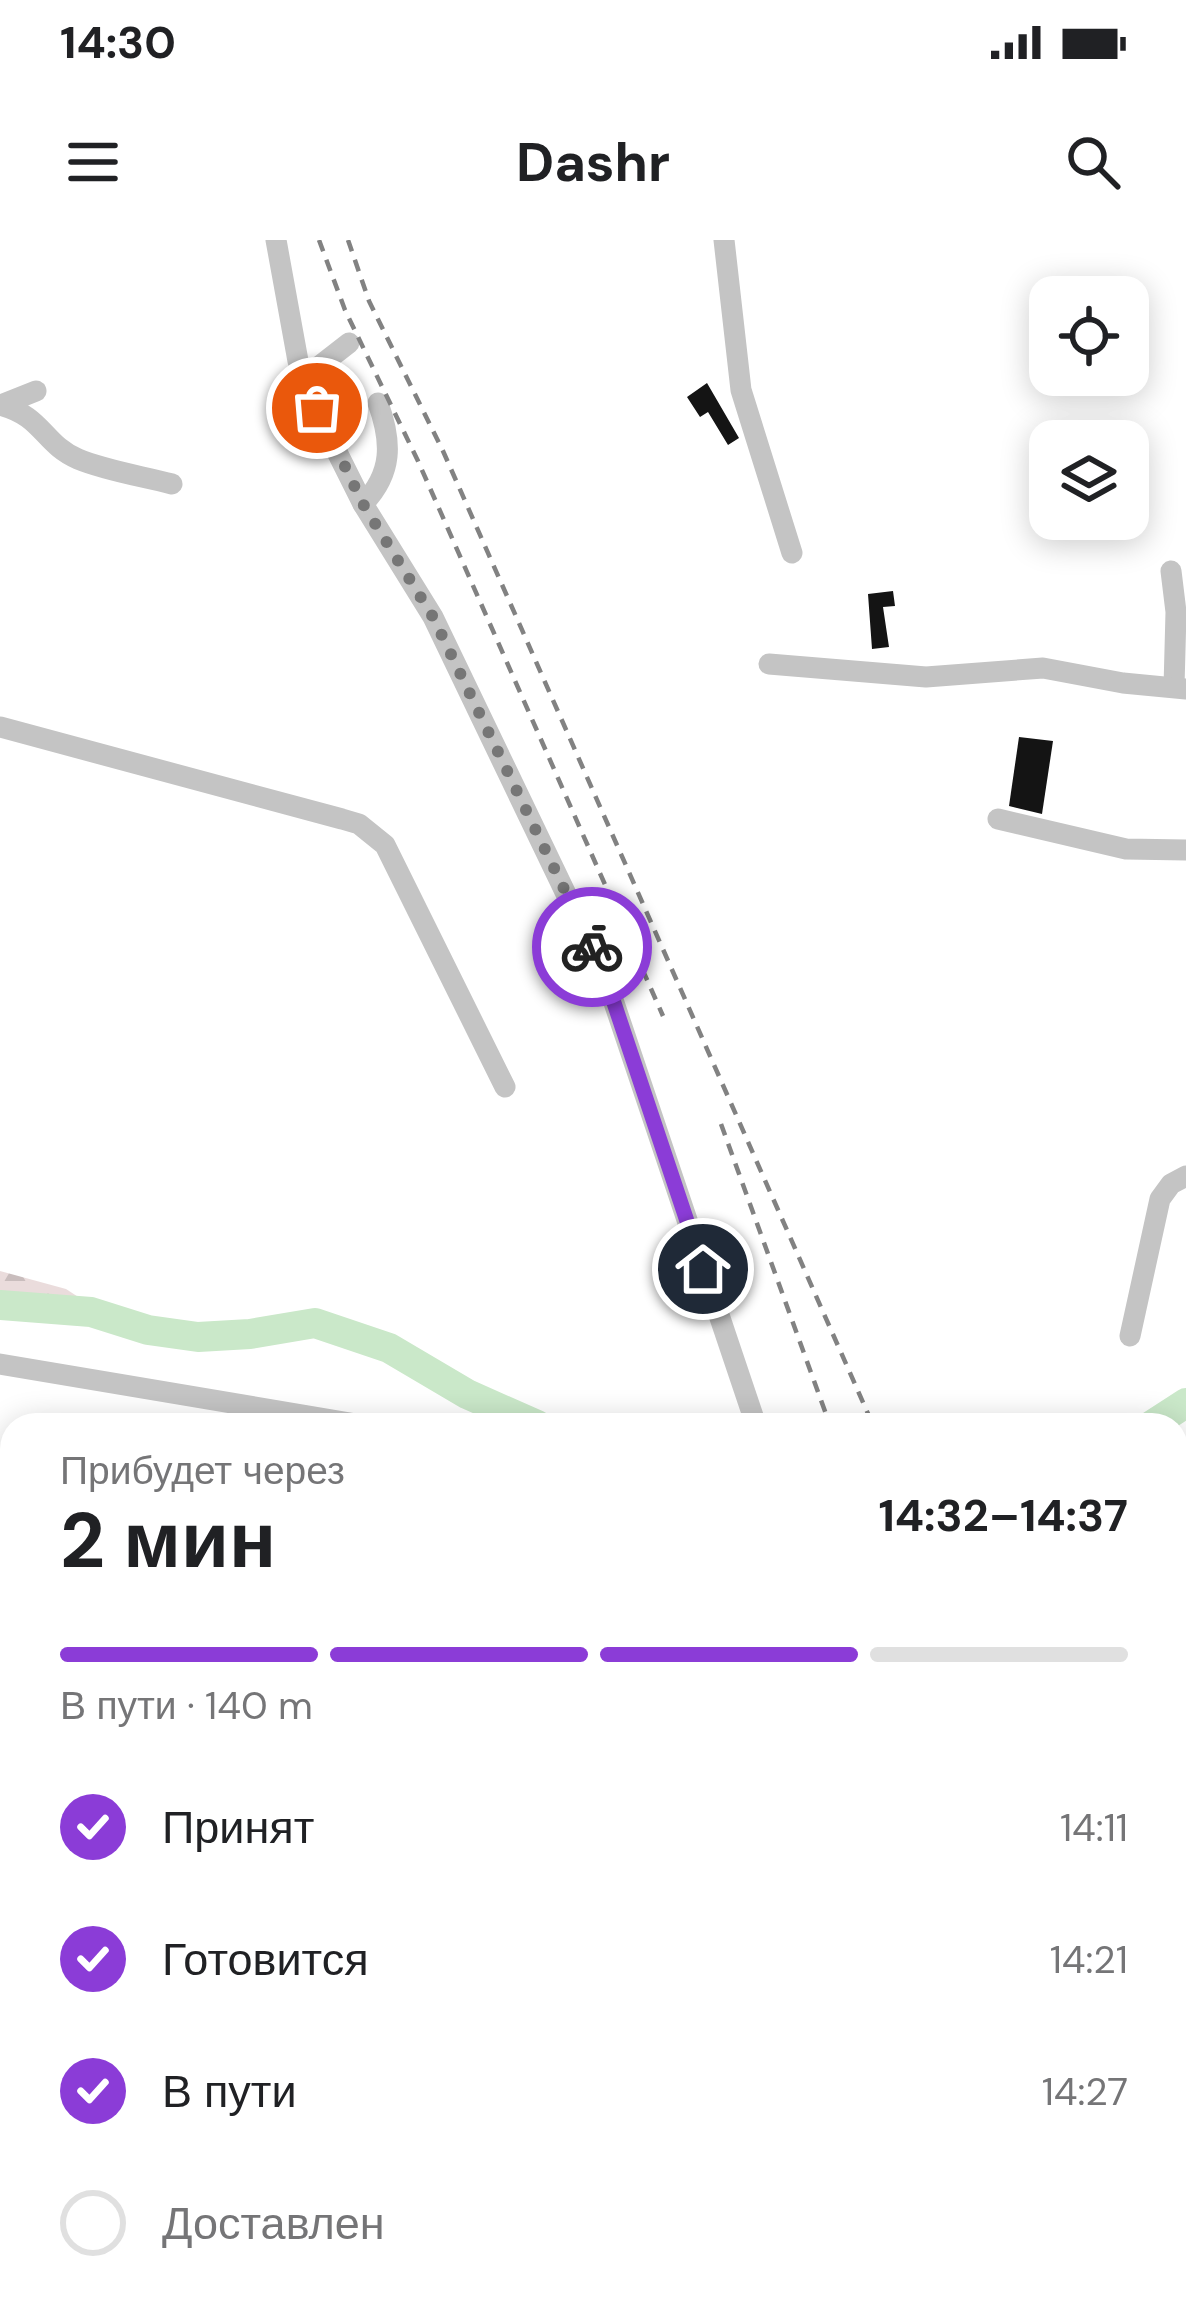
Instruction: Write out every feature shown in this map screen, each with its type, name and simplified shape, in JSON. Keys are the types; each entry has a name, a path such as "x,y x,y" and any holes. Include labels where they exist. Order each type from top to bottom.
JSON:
{"street":[{"path":"276,240 304,378 363,504 433,617 604,973 752,1413"},
{"path":"724,240 741,390 792,553"},
{"path":"304,378 349,343"},
{"path":"36,391 0,405 21,410 57,446 78,458 172,484"},
{"path":"363,504 376,491 388,463 388,429 378,403"},
{"path":"769,664 926,676 1043,668 1180,688 1171,571"},
{"path":"0,728 342,819 370,832 385,844 505,1087"},
{"path":"998,819 1126,849 1186,850"},
{"path":"1130,1336 1160,1199 1171,1184 1186,1176"},
{"path":"0,1364 291,1413"}],"green space":[{"path":"0,1271 66,1289 86,1302 86,1315 76,1321 0,1315"}],"building":[{"path":"707,383 739,438 728,445 708,412 700,417 687,397"},
{"path":"893,591 895,606 883,607 889,647 872,649 868,594"},
{"path":"1019,737 1053,741 1042,814 1009,806"}],"waterway":[{"path":"0,1305 91,1312 148,1330 198,1337 315,1323 389,1348 510,1413"},
{"path":"1171,1413 1186,1403"}],"railway":[{"path":"319,240 345,310 418,461 663,1016"},
{"path":"348,240 369,301 443,451 868,1413"},
{"path":"721,1124 826,1413"}],"way so far":[{"path":"317,408 363,504 433,617 592,947"}],"route":[{"path":"592,947 703,1269"}]}
